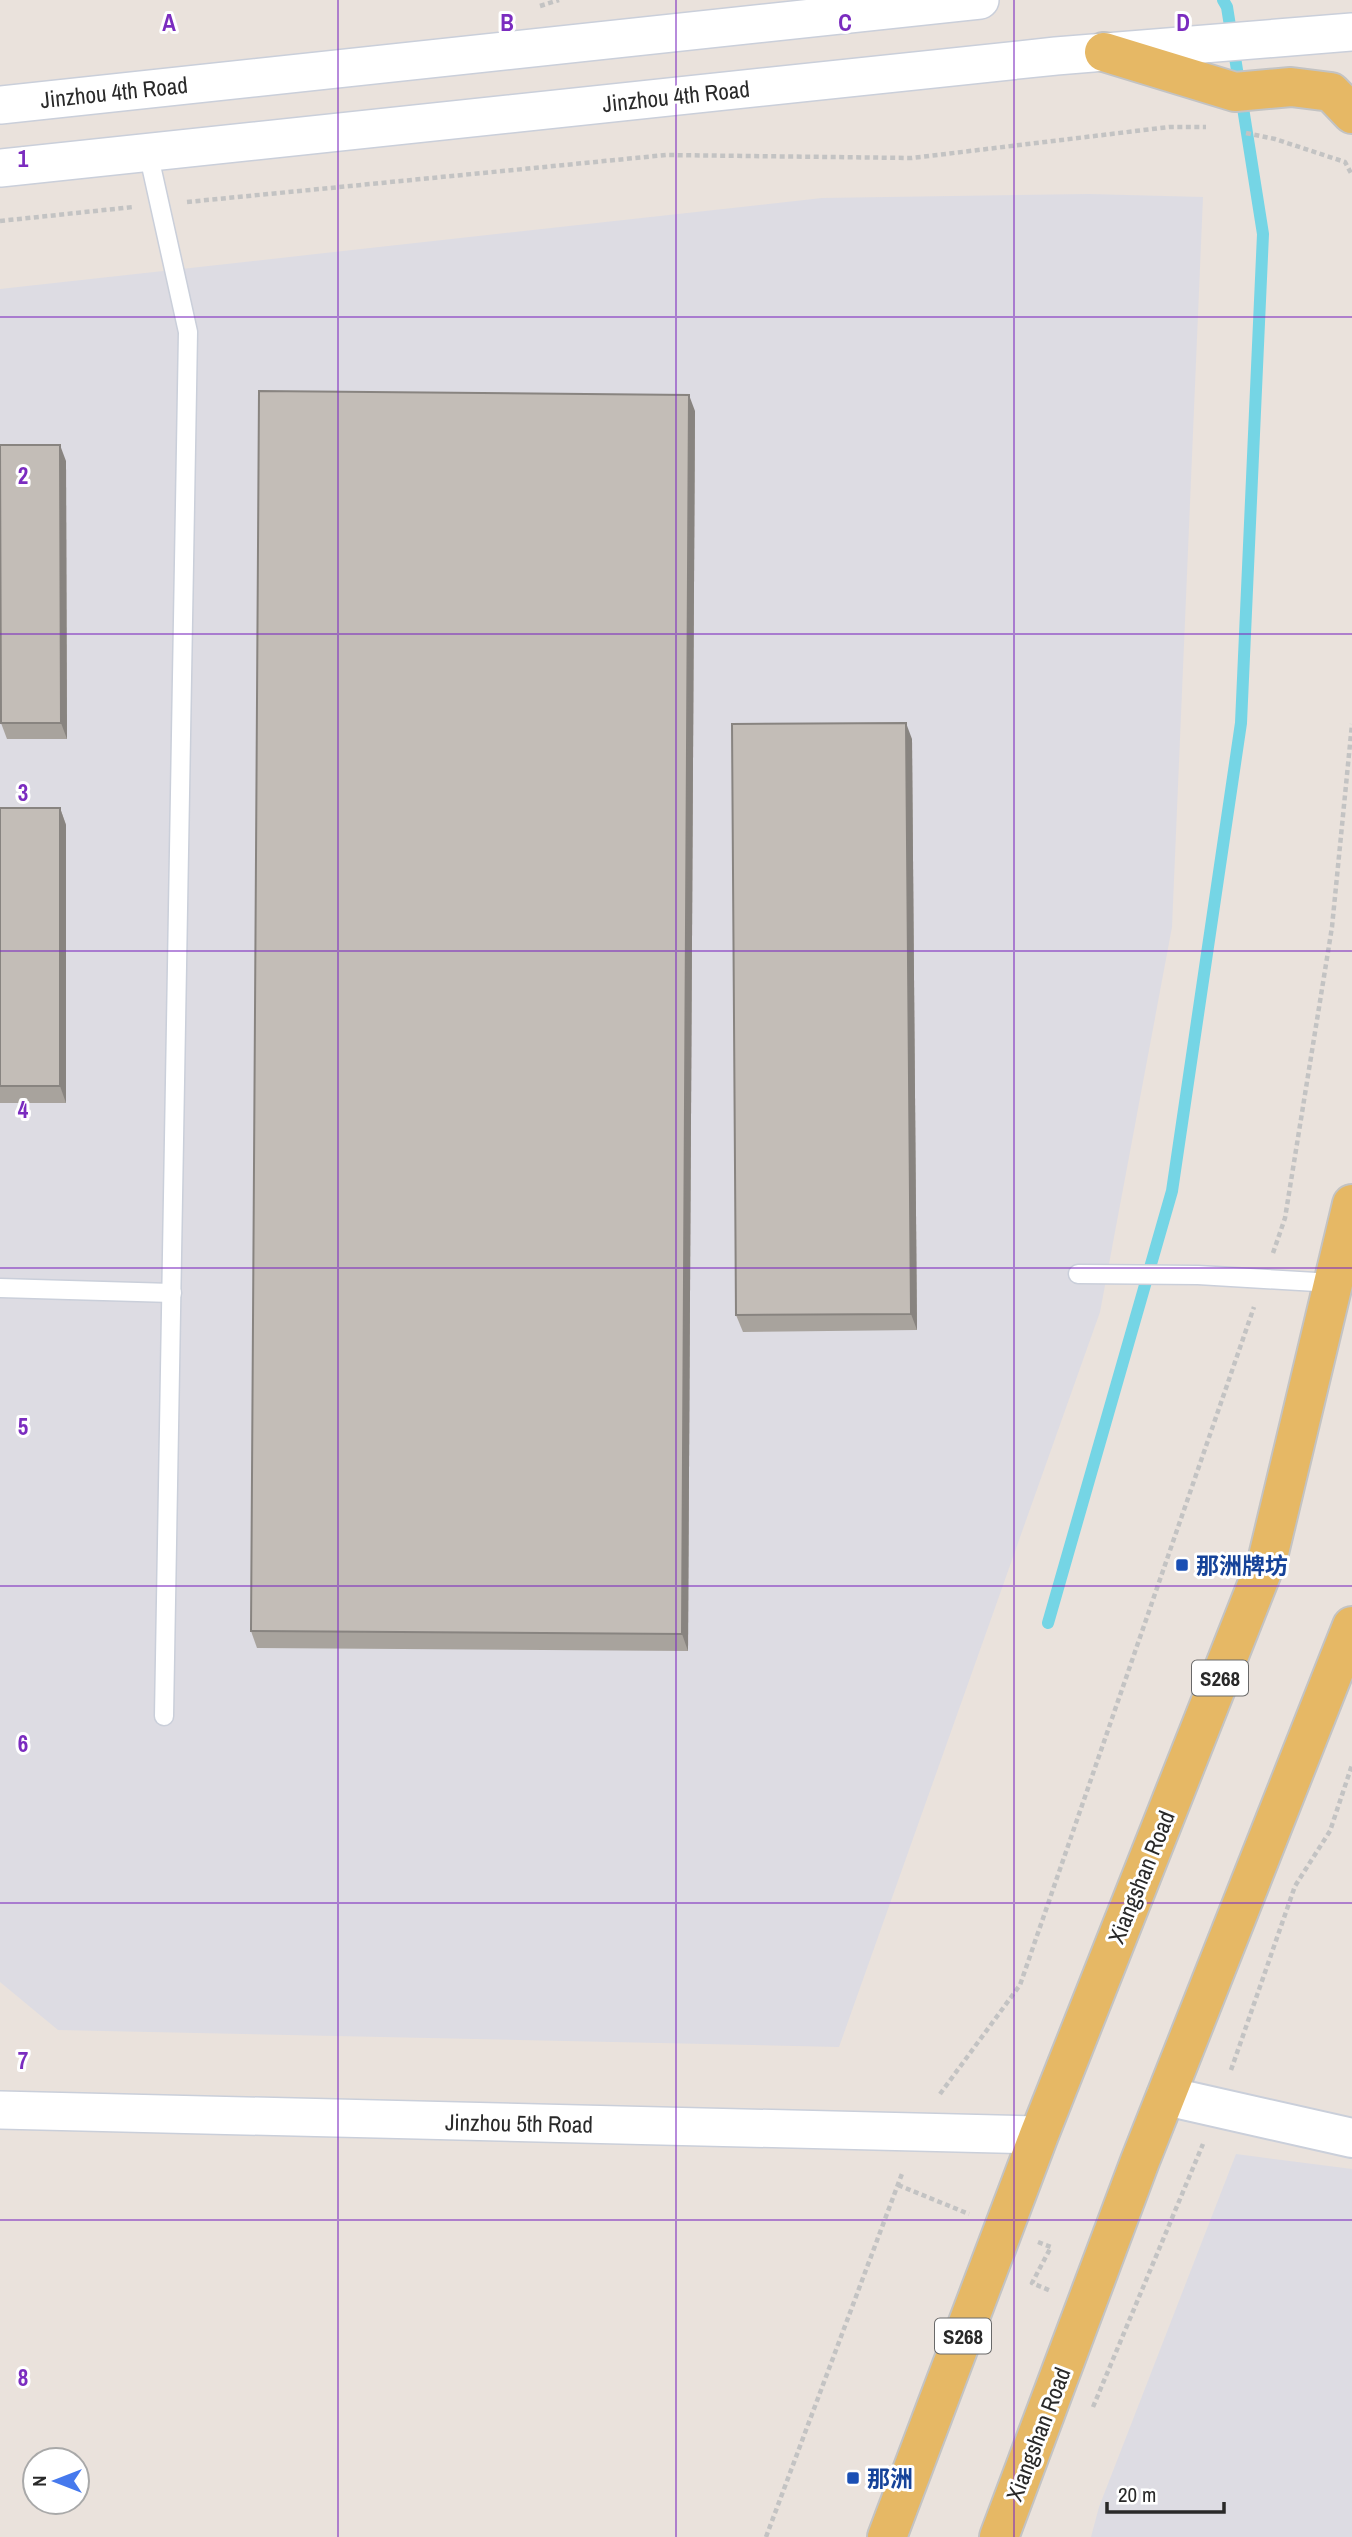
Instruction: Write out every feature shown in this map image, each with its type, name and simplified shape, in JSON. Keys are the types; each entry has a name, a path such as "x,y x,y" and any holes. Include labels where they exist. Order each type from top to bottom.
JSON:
{"main road":[{"path":"1104,52 1235,92 1291,87 1341,103"},
{"name":"Xiangshan Road","path":"887,2537 1039,2135 1268,1557 1352,1204"},
{"name":"Xiangshan Road","path":"999,2537 1166,2096 1352,1626"}],"street":[{"name":"Jinzhou 4th Road","path":"0,105 981,0"},
{"name":"Jinzhou 4th Road","path":"0,168 1056,56 1352,32"},
{"path":"1166,2096 1352,2138"},
{"name":"Jinzhou 5th Road","path":"0,2110 1039,2135"}],"lane":[{"path":"148,152 188,332 164,1716"},
{"path":"1078,1274 1198,1275 1333,1283"},
{"path":"0,1288 172,1293"}],"path":[{"path":"0,221 666,155 912,158 1169,127 1217,127"},
{"path":"1240,132 1275,139 1345,162 1352,175"},
{"path":"1345,162 1352,155"},
{"path":"766,2537 925,2113 1020,1985 1285,1218 1330,941 1352,724"},
{"path":"1092,2410 1218,2108 1295,1886 1330,1831 1352,1765"}],"shaded area":[{"path":"1089,194 1203,197 1172,927 1100,1312 839,2047 58,2030 0,1982 0,289 822,198"},
{"path":"1236,2154 1352,2169 1352,2537 1091,2537 1099,2507"}],"building":[{"path":"259,391 689,395 682,1634 251,1631"},
{"path":"0,445 60,445 61,723 1,723"},
{"path":"906,723 911,1314 736,1315 732,724"},
{"path":"0,808 60,808 60,1086 0,1086"}],"waterway":[{"path":"1048,1623 1172,1191 1241,723 1263,234 1227,7 1223,0"}],"place":[{"name":"那洲牌坊","path":"1182,1565"},
{"name":"那洲","path":"853,2478"}]}
